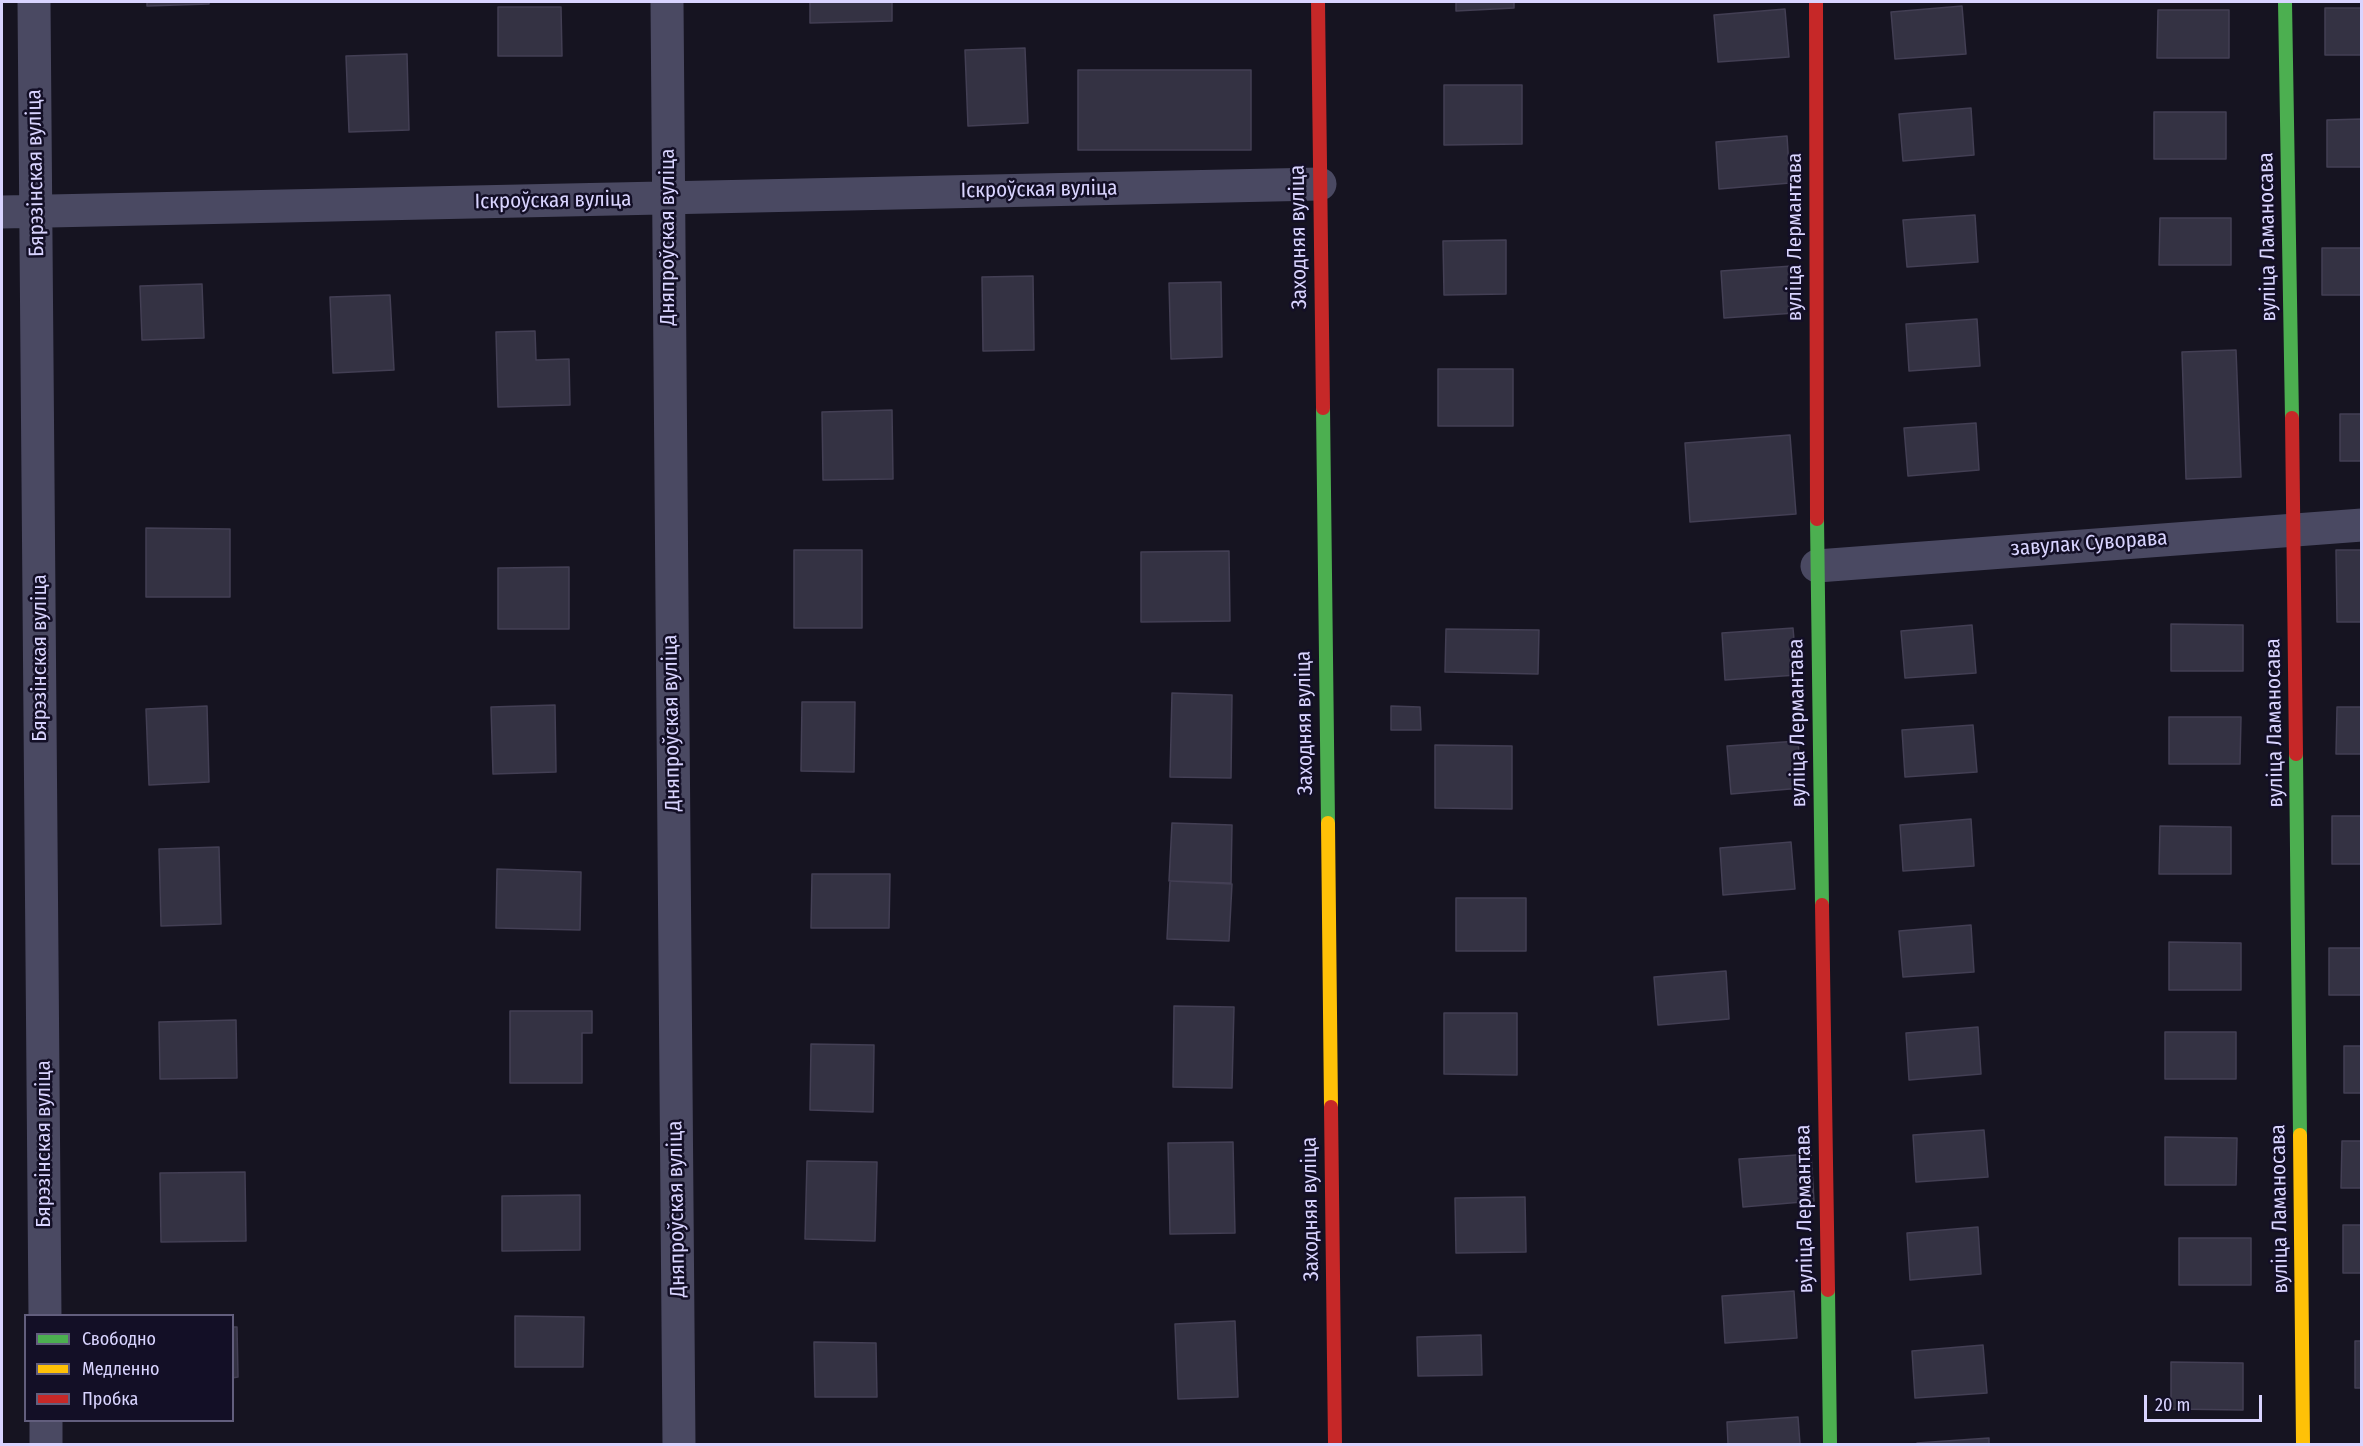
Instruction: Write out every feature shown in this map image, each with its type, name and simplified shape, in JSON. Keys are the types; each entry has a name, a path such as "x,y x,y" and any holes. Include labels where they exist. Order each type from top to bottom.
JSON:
{"street":[{"name":"Бярэзінская вуліца","path":"34,2 45,1314"},
{"name":"Дняпроўская вуліца","path":"667,2 679,1444"},
{"name":"Заходняя вуліца","path":"1318,2 1335,1444"},
{"name":"вуліца Лермантава","path":"1816,2 1817,566 1830,1444"},
{"name":"вуліца Ламаносава","path":"2285,2 2294,528 2303,1444"},
{"name":"Іскроўская вуліца","path":"2,212 1320,184"},
{"name":"завулак Суворава","path":"1817,566 2294,528 2361,525"},
{"path":"46,1422 46,1444"}],"building":[{"path":"147,2 209,2 209,4 147,6"},
{"path":"810,2 892,2 892,21 810,23"},
{"path":"1456,2 1514,2 1514,8 1456,11"},
{"path":"1962,6 1966,54 1895,59 1891,12"},
{"path":"498,7 561,7 562,56 498,56"},
{"path":"2325,8 2362,8 2362,55 2325,55"},
{"path":"1785,9 1789,57 1718,62 1714,15"},
{"path":"2158,10 2229,10 2229,58 2157,58"},
{"path":"1025,48 1028,123 968,126 965,50"},
{"path":"407,54 409,130 349,132 346,56"},
{"path":"1078,70 1251,70 1251,150 1078,150"},
{"path":"1444,85 1522,85 1522,144 1444,145"},
{"path":"1971,108 1974,155 1903,161 1899,114"},
{"path":"2154,112 2226,112 2226,159 2154,159"},
{"path":"2362,119 2362,167 2327,167 2327,120"},
{"path":"1787,136 1790,183 1719,189 1716,142"},
{"path":"1975,215 1978,262 1907,267 1903,220"},
{"path":"2160,218 2231,218 2231,265 2159,265"},
{"path":"1506,240 1506,294 1444,295 1443,241"},
{"path":"2322,248 2362,248 2362,295 2322,295"},
{"path":"1792,266 1795,313 1724,318 1721,271"},
{"path":"1033,276 1034,350 983,351 982,277"},
{"path":"1221,282 1222,357 1171,359 1169,283"},
{"path":"202,284 204,338 142,340 140,286"},
{"path":"390,295 394,370 333,373 330,297"},
{"path":"1977,319 1980,366 1909,371 1906,324"},
{"path":"535,331 536,360 569,359 570,405 498,407 496,332"},
{"path":"2236,350 2241,477 2186,479 2182,352"},
{"path":"1438,369 1513,369 1513,426 1438,426"},
{"path":"892,410 893,479 823,480 822,412"},
{"path":"2340,414 2362,414 2362,461 2340,461"},
{"path":"1976,423 1979,470 1908,476 1904,428"},
{"path":"1790,435 1796,514 1690,522 1685,443"},
{"path":"146,528 230,529 230,597 146,597"},
{"path":"794,550 862,550 862,628 794,628"},
{"path":"2336,550 2362,550 2362,622 2337,622"},
{"path":"1229,551 1230,621 1141,622 1141,552"},
{"path":"569,567 569,629 498,629 498,568"},
{"path":"2171,624 2243,625 2243,671 2171,671"},
{"path":"1972,625 1976,673 1905,678 1901,631"},
{"path":"1793,628 1797,675 1725,680 1722,633"},
{"path":"1446,629 1539,630 1538,674 1445,672"},
{"path":"1172,693 1232,695 1231,778 1170,777"},
{"path":"802,702 855,702 854,772 801,771"},
{"path":"555,705 556,772 493,774 491,707"},
{"path":"207,706 209,782 149,785 146,709"},
{"path":"1391,706 1420,707 1421,730 1391,730"},
{"path":"2337,707 2362,707 2362,754 2336,754"},
{"path":"2169,717 2241,717 2240,764 2169,764"},
{"path":"1973,725 1977,772 1905,777 1902,730"},
{"path":"1798,741 1802,788 1731,794 1727,746"},
{"path":"1435,745 1512,746 1512,809 1435,808"},
{"path":"2332,816 2362,816 2362,864 2332,864"},
{"path":"1971,819 1974,866 1903,871 1900,825"},
{"path":"1172,823 1232,825 1231,883 1169,881"},
{"path":"2160,826 2231,827 2231,874 2159,874"},
{"path":"1791,842 1795,889 1723,895 1720,848"},
{"path":"219,847 221,924 161,926 159,849"},
{"path":"497,869 581,872 580,930 496,928"},
{"path":"812,874 890,874 889,928 811,928"},
{"path":"1170,881 1232,884 1229,941 1167,939"},
{"path":"1456,898 1526,898 1526,951 1456,951"},
{"path":"1971,925 1974,972 1903,977 1899,931"},
{"path":"2169,942 2241,943 2241,990 2169,990"},
{"path":"2329,948 2362,948 2362,995 2329,995"},
{"path":"1726,971 1729,1019 1658,1025 1654,977"},
{"path":"1174,1006 1234,1007 1232,1088 1173,1087"},
{"path":"510,1011 592,1011 592,1033 582,1033 582,1083 510,1083"},
{"path":"1444,1013 1517,1013 1517,1075 1444,1074"},
{"path":"236,1020 237,1078 160,1079 159,1022"},
{"path":"1978,1027 1981,1074 1909,1080 1906,1033"},
{"path":"2165,1032 2236,1032 2236,1079 2165,1079"},
{"path":"811,1044 874,1045 873,1112 810,1110"},
{"path":"2344,1046 2362,1046 2362,1093 2344,1093"},
{"path":"1984,1130 1988,1177 1916,1182 1913,1135"},
{"path":"2165,1137 2237,1138 2236,1185 2165,1185"},
{"path":"2342,1141 2362,1141 2362,1188 2341,1188"},
{"path":"1233,1142 1235,1233 1170,1234 1168,1143"},
{"path":"1811,1154 1814,1201 1743,1207 1739,1159"},
{"path":"807,1161 877,1162 875,1241 805,1239"},
{"path":"245,1172 246,1241 161,1242 160,1173"},
{"path":"580,1195 580,1250 502,1251 502,1196"},
{"path":"1525,1197 1526,1252 1456,1253 1455,1198"},
{"path":"2343,1225 2362,1225 2362,1273 2343,1273"},
{"path":"1978,1227 1981,1274 1910,1280 1907,1233"},
{"path":"2179,1238 2251,1238 2251,1285 2179,1285"},
{"path":"1794,1291 1797,1338 1725,1343 1722,1296"},
{"path":"515,1316 584,1317 583,1367 515,1367"},
{"path":"1235,1321 1238,1397 1178,1399 1175,1324"},
{"path":"234,1327 237,1327 238,1377 234,1378"},
{"path":"1481,1335 1482,1375 1418,1376 1417,1337"},
{"path":"2355,1341 2362,1341 2362,1388 2355,1388"},
{"path":"814,1342 876,1343 877,1397 815,1397"},
{"path":"1983,1345 1987,1393 1915,1398 1912,1351"},
{"path":"2171,1362 2243,1363 2243,1410 2171,1409"},
{"path":"1798,1417 1800,1444 1728,1444 1727,1422"},
{"path":"1989,1438 1989,1444 1917,1444 1917,1443"}],"traffic: fast":[{"path":"2285,2 2292,418"},
{"path":"1323,408 1328,823"},
{"path":"1817,519 1822,905"},
{"path":"2296,754 2300,1135"},
{"path":"1828,1290 1830,1444"}],"traffic: slow":[{"path":"1328,823 1331,1107"},
{"path":"2300,1135 2303,1444"}],"traffic: jam":[{"path":"1318,2 1323,408"},
{"path":"1816,2 1817,519"},
{"path":"2292,418 2296,754"},
{"path":"1822,905 1828,1290"},
{"path":"1331,1107 1335,1444"}]}
